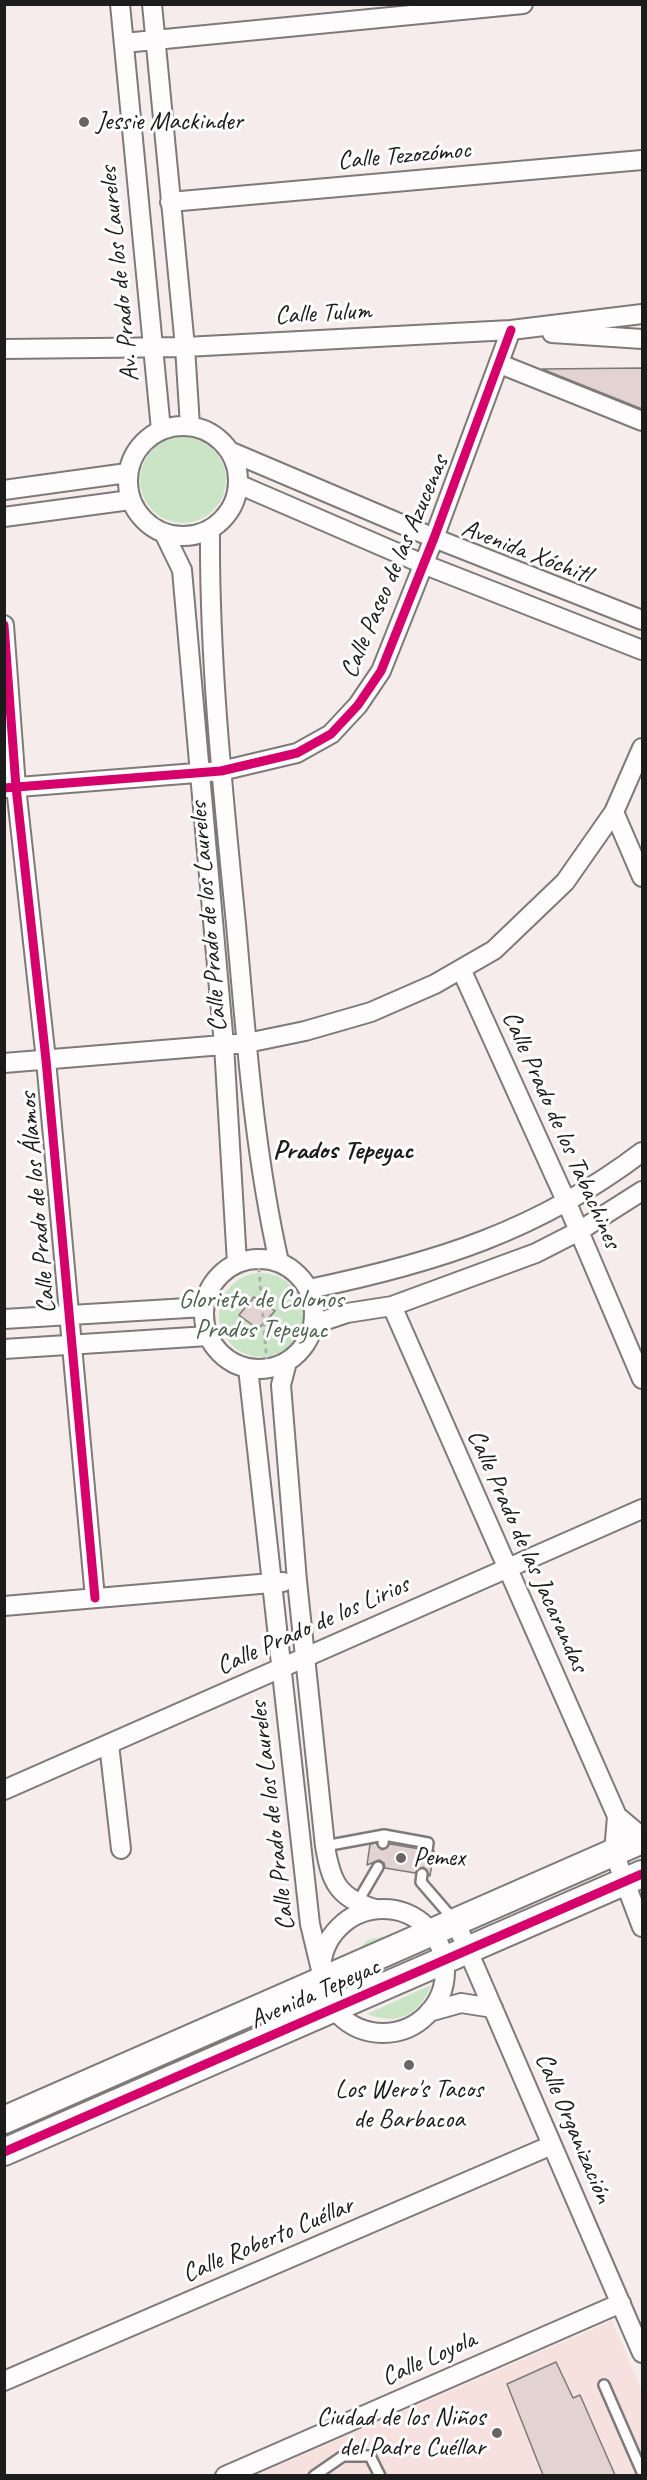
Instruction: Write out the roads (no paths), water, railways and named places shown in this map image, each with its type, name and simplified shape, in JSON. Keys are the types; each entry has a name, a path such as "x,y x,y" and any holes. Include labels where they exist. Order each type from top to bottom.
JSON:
{"street":[{"name":"Av. Prado de los Laureles","path":"120,4 161,430"},
{"path":"152,4 185,346 190,426"},
{"path":"124,43 524,4"},
{"name":"Calle Tezozómoc","path":"170,202 642,160"},
{"name":"Calle Tulum","path":"4,349 185,346 511,330 642,314"},
{"path":"511,330 642,339"},
{"name":"Calle Paseo de las Azucenas","path":"10,788 221,771 297,753 331,734 358,705 381,671 434,538 511,330"},
{"path":"500,364 642,421"},
{"path":"190,426 216,437 229,451 236,467 238,484 232,506 210,529 188,536 164,533 147,524 130,500 127,473 135,452 142,443 161,430 190,426"},
{"name":"Avenida Xóchitl","path":"229,451 434,538 642,620"},
{"path":"4,490 127,473"},
{"name":"Avenida Xóchitl","path":"238,484 423,564 642,650"},
{"path":"4,517 130,500"},
{"name":"Calle Prado de los Laureles","path":"210,529 210,569 221,771 247,1043 267,1213 279,1262"},
{"name":"Calle Prado de los Laureles","path":"164,533 182,570 224,1045 237,1263"},
{"name":"Calle Prado de los Álamos","path":"4,625 10,788 46,1060 95,1598"},
{"path":"4,1063 247,1043 305,1031 371,1012 461,969 494,950 565,882 614,812 642,748"},
{"path":"614,812 642,877"},
{"name":"Calle Prado de los Tabachines","path":"461,969 567,1203 642,1379"},
{"path":"309,1289 387,1273 436,1259 512,1230 567,1203 642,1152"},
{"path":"314,1324 347,1313 392,1306 483,1274 579,1231 642,1191"},
{"path":"258,1258 279,1262 296,1272 309,1289 315,1312 314,1324 305,1346 286,1362 268,1369 248,1368 228,1360 208,1336 204,1307 215,1281 237,1263 258,1258"},
{"name":"Calle Prado de las Jacarandas","path":"392,1306 616,1816 642,1839"},
{"path":"4,1319 69,1313 204,1307"},
{"path":"4,1349 72,1342 208,1336"},
{"name":"Calle Prado de los Laureles","path":"286,1362 281,1384 304,1658 325,1846 330,1875 339,1890 357,1903 375,1909"},
{"name":"Calle Prado de los Laureles","path":"248,1368 310,1924 322,1976"},
{"name":"Calle Prado de los Lirios","path":"4,1790 642,1509"},
{"path":"4,1606 297,1581"},
{"path":"109,1744 121,1849"},
{"name":"Calle Prado de las Jacarandas","path":"616,1816 614,1853 633,1878 642,1927"},
{"name":"Avenida Tepeyac","path":"4,2120 322,1976 433,1934 642,1839"},
{"name":"Avenida Tepeyac","path":"4,2152 633,1878"},
{"path":"375,1909 407,1914 433,1934 445,1960"},
{"name":"Avenida Tepeyac","path":"375,1909 351,1918 333,1935 324,1951 322,1976 334,2008 360,2028 381,2032 402,2030 429,2012 443,1988 445,1960"},
{"name":"Calle Organización","path":"456,1923 642,2353"},
{"path":"429,2012 461,2003 493,2008"},
{"name":"Calle Roberto Cuéllar","path":"4,2381 552,2145"},
{"name":"Calle Loyola","path":"225,2475 621,2303"}],"lane":[{"path":"325,1846 383,1839 428,1843 427,1850"},
{"path":"357,1903 378,1867"},
{"path":"422,1874 421,1882 456,1923"},
{"path":"604,2385 642,2472"},
{"path":"314,2475 343,2456 370,2456 380,2475"}],"place":[{"name":"Jessie Mackinder","path":"84,122"},
{"name":"Pemex","path":"401,1858"},
{"name":"Los Wero's Tacos de Barbacoa","path":"409,2065"},
{"name":"Ciudad de los Niños del Padre Cuéllar","path":"497,2433"}],"district":[{"name":"Prados Tepeyac","path":"343,1151"}],"park label":[{"name":"Glorieta de Colonos Prados Tepeyac","path":"261,1315"}]}
